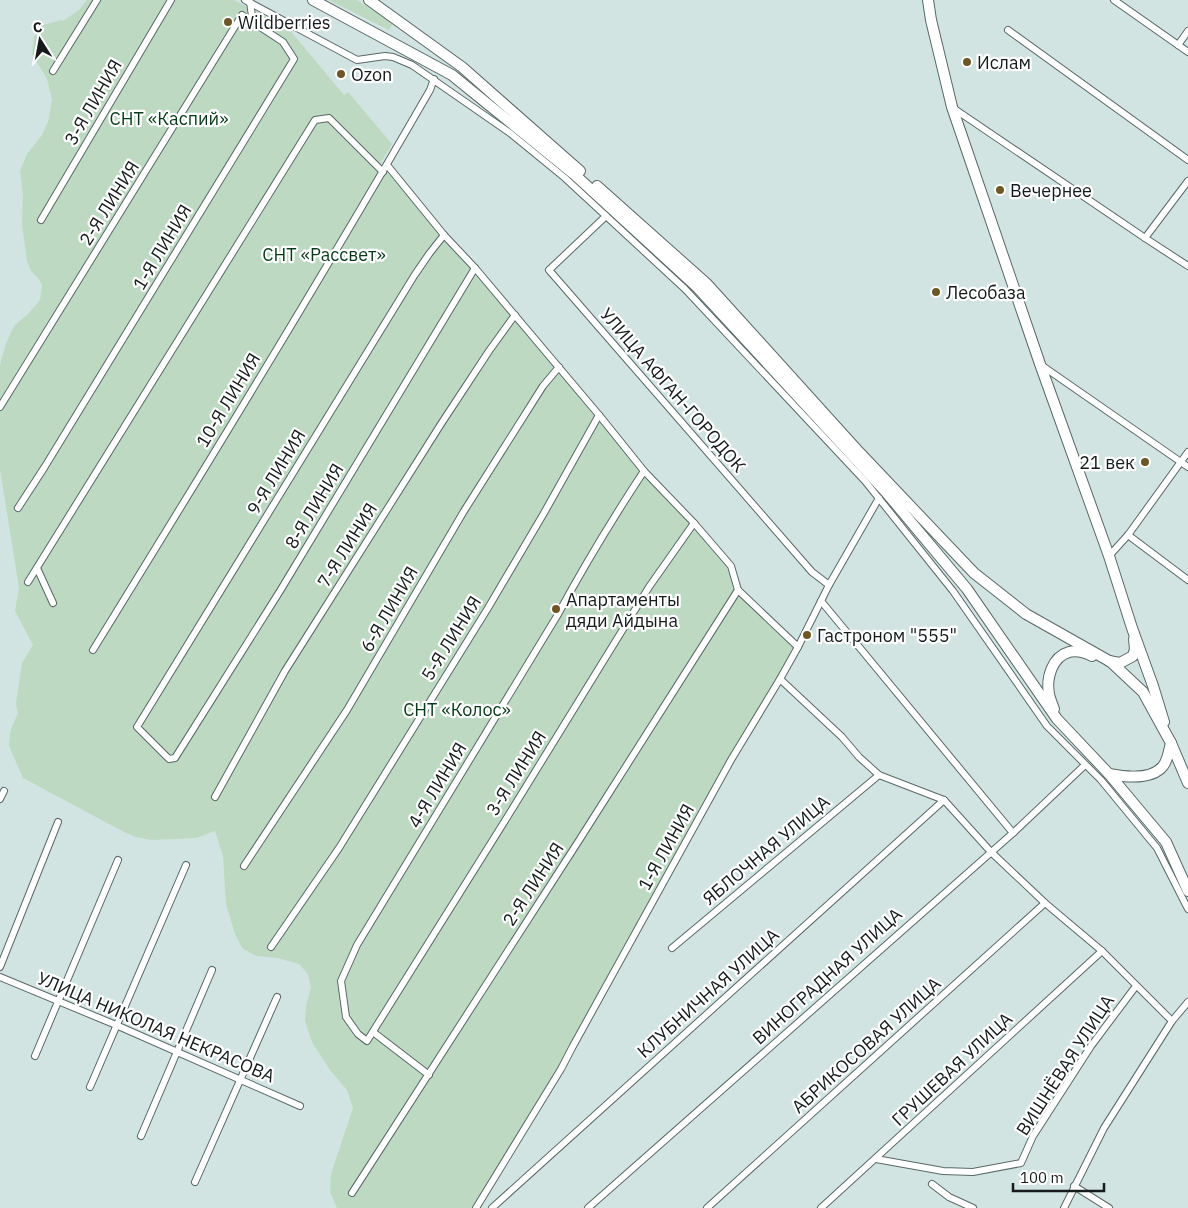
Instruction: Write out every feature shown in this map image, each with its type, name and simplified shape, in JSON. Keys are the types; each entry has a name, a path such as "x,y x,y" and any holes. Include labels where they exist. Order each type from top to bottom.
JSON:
{"main road":[{"path":"313,0 452,75 574,175 698,287 885,491 967,589 1057,720 1109,774 1166,842 1188,891"},
{"path":"369,0 462,67 707,284 859,452 974,573 1026,614 1111,662 1143,692 1171,743 1167,760 1163,767 1155,773 1141,777 1109,774"},
{"path":"928,0 952,107 1040,364 1109,556 1171,743 1188,783"},
{"path":"1057,720 1048,684 1049,673 1057,659 1070,652 1083,652 1111,662 1120,663 1133,656 1135,649 1132,628"}],"street":[{"path":"53,71 97,0"},
{"name":"3-Я ЛИНИЯ","path":"41,220 170,0"},
{"path":"1114,0 1188,52"},
{"path":"247,1 253,23"},
{"path":"247,1 357,60 385,56 393,57 412,65 434,79 510,132 565,178 685,289 859,474 879,498 953,590 1047,726 1101,780 1157,848 1188,909"},
{"name":"1-Я ЛИНИЯ","path":"18,508 294,59 283,42 242,15"},
{"name":"2-Я ЛИНИЯ","path":"0,407 242,15"},
{"path":"1008,30 1188,160"},
{"path":"1178,45 1188,31"},
{"name":"10-Я ЛИНИЯ","path":"93,650 383,172 430,90 434,79"},
{"path":"952,107 1188,266"},
{"path":"28,582 315,120 329,118 383,172"},
{"path":"387,165 444,235 475,268 600,415 644,471 694,523 730,566 738,590 798,647"},
{"path":"1145,238 1188,181"},
{"name":"УЛИЦА АФГАН-ГОРОДОК","path":"606,216 549,270 812,572 829,585"},
{"name":"9-Я ЛИНИЯ","path":"175,758 171,760 167,758 137,727 414,276 444,235"},
{"name":"8-Я ЛИНИЯ","path":"175,758 280,591 475,268"},
{"name":"7-Я ЛИНИЯ","path":"214,797 285,671 441,424 515,315"},
{"path":"1040,364 1188,468"},
{"name":"6-Я ЛИНИЯ","path":"244,866 347,710 464,511 543,386 559,367"},
{"name":"5-Я ЛИНИЯ","path":"271,947 339,848 488,608 600,415"},
{"path":"1109,556 1128,535 1188,452"},
{"name":"4-Я ЛИНИЯ","path":"367,1041 358,1034 346,1017 341,981 357,945 557,616 604,533 644,471"},
{"name":"1-Я ЛИНИЯ","path":"476,1208 561,1069 726,769 780,679 829,585 879,498"},
{"name":"3-Я ЛИНИЯ","path":"367,1041 649,586 694,523"},
{"path":"1128,535 1188,580"},
{"path":"37,568 53,603"},
{"name":"2-Я ЛИНИЯ","path":"352,1193 738,590"},
{"path":"821,601 1013,833"},
{"path":"780,679 842,737 879,775 944,800 991,852 1044,903 1102,951 1172,1021"},
{"name":"ВИНОГРАДНАЯ УЛИЦА","path":"588,1208 1013,833 1085,765"},
{"name":"ЯБЛОЧНАЯ УЛИЦА","path":"672,948 879,775"},
{"path":"0,799 4,791"},
{"name":"КЛУБНИЧНАЯ УЛИЦА","path":"492,1208 944,800"},
{"path":"0,967 58,822"},
{"path":"35,1056 118,860"},
{"path":"90,1087 186,865"},
{"name":"АБРИКОСОВАЯ УЛИЦА","path":"707,1208 1044,903"},
{"name":"ГРУШЕВАЯ УЛИЦА","path":"821,1208 1102,951"},
{"path":"141,1136 212,970"},
{"name":"УЛИЦА НИКОЛАЯ НЕКРАСОВА","path":"0,977 300,1106"},
{"name":"ВИШНЁВАЯ УЛИЦА","path":"876,1159 943,1171 973,1172 1021,1163 1033,1136 1086,1054 1136,986"},
{"path":"195,1182 276,996"},
{"path":"1064,1208 1104,1128 1172,1021 1188,1002"},
{"path":"373,1032 429,1075"},
{"path":"932,1184 949,1196 973,1208"},
{"path":"1074,1186 1110,1208"}],"green space":[{"name":"СНТ «Колос»","path":"87,0 234,0 288,28 344,95 348,92 392,144 380,164 439,230 440,235 520,324 647,477 716,551 726,565 734,588 800,651 741,749 510,1158 478,1208 337,1208 330,1192 331,1174 353,1108 347,1090 330,1070 312,1042 305,1021 306,1006 311,987 308,974 299,964 278,958 256,956 242,948 235,934 226,904 223,856 215,831 196,838 151,840 136,837 23,778 9,746 12,726 18,714 16,703 22,663 33,645 15,611 19,588 0,469 0,365 6,343 14,326 40,300 42,285 31,271 27,261 22,224 23,195 20,171 27,154 42,135 49,119 52,99 47,79 32,54 34,37 43,25 63,21 79,10"},
{"path":"329,0 357,0 393,23 389,30"}],"place":[{"name":"Wildberries","path":"228,22"},
{"name":"Ислам","path":"967,62"},
{"name":"Ozon","path":"341,74"},
{"name":"Вечернее","path":"1000,190"},
{"name":"Лесобаза","path":"936,292"},
{"name":"21 век","path":"1145,462"},
{"name":"Апартаменты дяди Айдына","path":"556,609"},
{"name":"Гастроном \"555\"","path":"807,635"}],"park label":[{"name":"СНТ «Каспий»","path":"169,118"},
{"name":"СНТ «Рассвет»","path":"324,254"}]}
